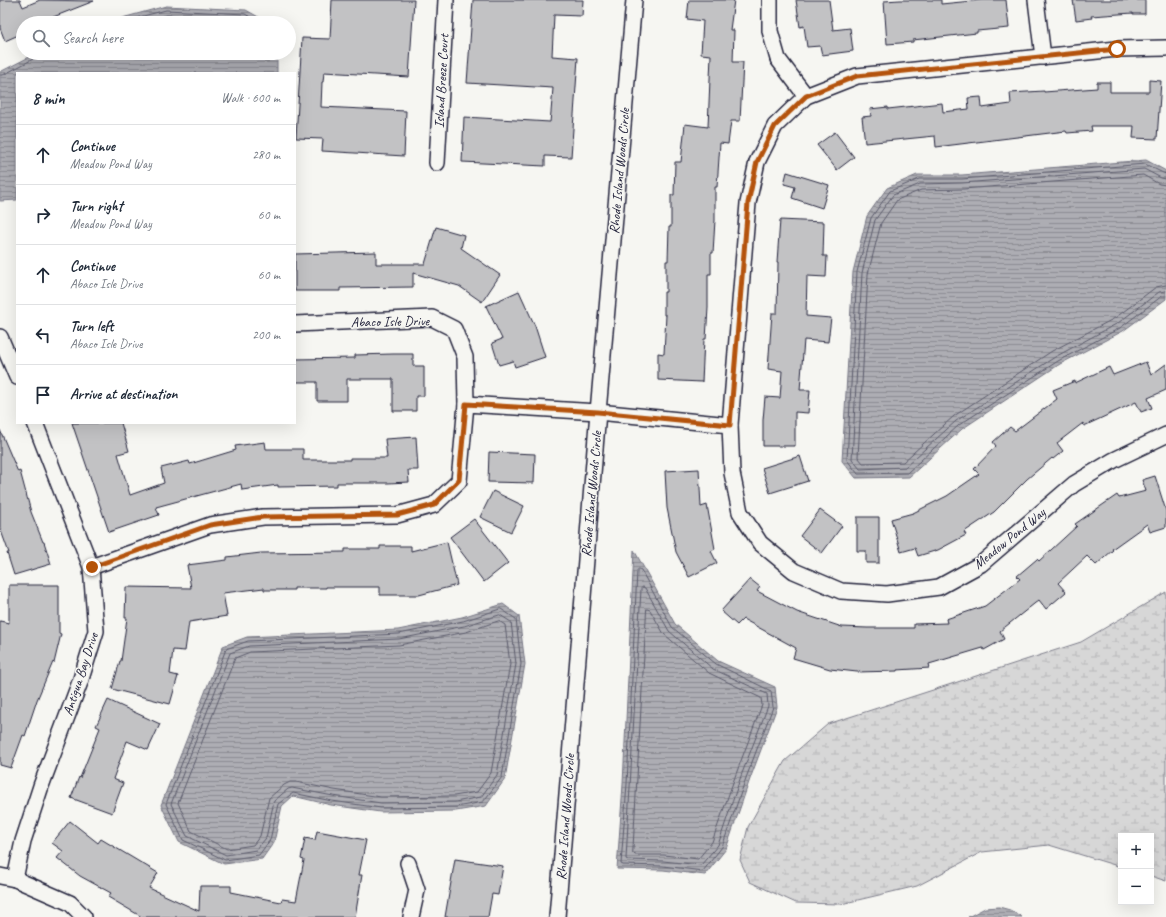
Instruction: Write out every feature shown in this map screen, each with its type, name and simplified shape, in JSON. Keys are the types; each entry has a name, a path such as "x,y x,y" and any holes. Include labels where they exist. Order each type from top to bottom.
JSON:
{"street":[{"name":"Island Breeze Court","path":"437,163 446,0"},
{"name":"Rhode Island Woods Circle","path":"557,917 598,412 634,0"},
{"path":"770,0 770,31 778,59 806,96"},
{"path":"1036,0 1043,57"},
{"name":"Meadow Pond Way","path":"1166,48 1117,49 857,76 806,96 775,126 757,162 748,203 730,425 732,473 740,512 760,543 794,571 841,591 888,594 939,587 981,564 1074,484 1114,460 1166,435"},
{"name":"Abaco Isle Drive","path":"92,567 210,525 263,517 397,515 434,505 459,480 466,404 465,357 454,329 432,318 296,324"},
{"path":"0,337 16,375"},
{"path":"466,404 598,412 730,425"},
{"name":"Antigua Bay Drive","path":"15,879 23,841 41,786 80,682 96,632 92,567 35,424"},
{"path":"408,863 417,890 412,917"},
{"path":"0,876 15,879 70,903 84,917"}],"green space":[{"path":"1166,592 1166,881 1154,877 1154,833 1118,833 1118,866 1049,845 982,852 917,886 841,904 796,903 750,882 740,860 748,827 785,761 828,724 1081,642"}],"water":[{"path":"166,6 246,10 257,16 130,16"},
{"path":"23,60 277,60 277,72 16,72 16,200 0,201 0,72"},
{"path":"1146,160 1166,171 1166,299 1123,331 1060,364 962,429 909,477 856,478 842,461 853,272 867,216 887,188 917,175 962,175"},
{"path":"634,550 675,624 718,661 775,687 777,707 726,849 705,875 663,870 617,869 623,784"},
{"path":"503,604 519,616 525,664 505,779 486,806 456,811 380,812 331,805 293,796 282,806 274,842 262,859 224,864 179,842 161,805 223,646 247,637 398,630 462,617"},
{"path":"999,907 1010,910 1022,917 968,917 985,908"}],"building":[{"path":"0,0 20,0 23,7 40,0 94,1 56,16 16,16 16,36 5,41 0,28"},
{"path":"332,0 414,0 409,77 324,72 322,82 321,107 406,111 404,156 322,151 323,139 296,138 302,38 330,39"},
{"path":"473,0 583,0 582,16 554,15 552,56 578,58 571,157 545,156 545,166 462,162 464,117 550,122 553,88 467,83"},
{"path":"689,0 734,0 730,30 734,30 733,62 743,62 740,121 731,121 728,144 720,143 717,187 715,187 713,253 711,253 711,274 708,274 708,308 706,339 704,339 702,382 658,380 658,353 664,354 666,315 664,315 664,292 666,292 666,261 668,261 669,227 671,227 671,195 674,195 675,162 681,162 685,124 708,127 711,55 701,54 703,21 687,19"},
{"path":"796,0 829,0 833,30 850,28 853,51 822,55 820,46 807,47 804,26 800,27"},
{"path":"941,0 941,4 982,0 1006,0 1009,28 913,40 913,42 887,44 884,1"},
{"path":"1073,0 1145,0 1145,14 1133,13 1091,16 1092,18 1076,20"},
{"path":"1149,80 1161,81 1157,139 1133,138 1134,126 1091,126 1092,131 1067,133 1066,131 936,147 935,136 865,143 862,117 871,116 870,109 888,107 888,109 942,103 943,112 969,109 968,98 981,97 982,108 1011,104 1010,93 1097,88 1097,82 1110,82 1110,92 1149,92"},
{"path":"835,132 854,157 837,170 817,145"},
{"path":"787,172 829,185 822,208 792,198 795,187 784,184"},
{"path":"780,220 824,222 823,256 827,256 826,277 807,276 806,316 831,318 828,342 804,340 800,390 810,390 808,413 795,412 795,446 763,446 765,397 780,398 782,371 768,369 772,313 777,313 777,262"},
{"path":"436,227 464,235 461,248 500,275 482,302 459,286 413,273 413,287 340,288 340,291 296,291 296,254 376,252 376,264 425,264"},
{"path":"519,291 535,326 545,357 515,367 513,361 499,365 492,343 502,339 486,306"},
{"path":"413,354 413,366 424,366 424,396 416,396 416,411 393,411 393,379 347,379 347,401 317,401 317,382 296,382 296,359 355,358 355,355"},
{"path":"1146,362 1151,375 1166,364 1166,390 1148,398 1152,408 1141,412 1136,402 1084,426 1083,423 1057,443 1063,451 1053,459 1052,458 1027,479 994,512 964,532 966,535 938,550 918,556 915,548 901,552 891,519 913,513 947,496 979,474 974,469 996,446 993,442 1010,427 1015,431 1057,399 1053,390 1075,381 1075,383 1109,367 1113,375"},
{"path":"72,424 121,424 129,451 118,454 130,495 164,483 161,468 189,461 190,464 236,450 235,446 265,442 266,449 303,449 303,460 350,460 350,458 387,458 385,439 416,437 418,470 408,470 409,482 337,483 337,486 278,487 278,485 242,490 241,484 156,507 159,515 109,532"},
{"path":"0,430 18,472 20,471 31,512 44,542 51,564 14,575 7,553 9,553 0,528"},
{"path":"489,452 535,454 534,483 488,482"},
{"path":"800,456 808,481 770,493 762,468"},
{"path":"699,469 701,507 707,505 715,549 711,551 717,563 689,577 676,552 667,508 665,471"},
{"path":"1155,476 1166,511 1166,527 1150,532 1147,524 1112,549 1113,550 1096,565 1087,556 1058,583 1066,592 1046,609 1039,600 1000,631 1004,639 984,650 983,648 929,664 930,668 857,672 830,669 793,658 796,648 743,619 737,625 721,611 750,579 760,587 757,591 797,612 842,627 914,628 914,624 947,623 946,619 985,606 1020,579 1017,576 1037,559 1039,561 1077,526 1075,524 1117,495 1119,498 1146,491 1142,480"},
{"path":"493,491 524,506 511,532 480,517"},
{"path":"820,510 842,526 822,553 800,536"},
{"path":"857,517 879,517 879,563 866,563 866,551 857,551"},
{"path":"474,519 508,563 484,582 450,537"},
{"path":"447,542 457,585 419,595 380,595 380,587 294,588 294,590 264,590 264,588 223,593 227,616 189,622 185,651 173,650 170,674 178,676 170,704 112,689 121,661 127,618 125,618 126,587 191,588 187,565 227,560 227,557 261,553 345,552 345,549 380,549 380,546 411,546 411,551"},
{"path":"9,585 59,585 59,633 61,634 54,663 53,662 37,700 25,736 23,735 11,768 0,765 0,621 9,623"},
{"path":"108,700 160,724 148,750 127,741 113,779 123,783 112,813 71,798 100,728 96,726"},
{"path":"70,821 98,843 101,839 158,873 149,888 199,911 200,886 231,886 231,892 281,902 282,899 296,901 304,860 301,859 305,838 315,840 317,831 366,840 359,875 362,875 355,917 142,917 108,897 111,893 80,876 57,858 63,851 52,843"},
{"path":"455,859 503,866 498,895 492,894 488,917 445,917"}],"route":[{"path":"92,567 210,525 263,517 397,515 434,505 459,480 466,404 598,412 730,425 748,203 757,162 775,126 806,96 857,76 1117,49"}]}
